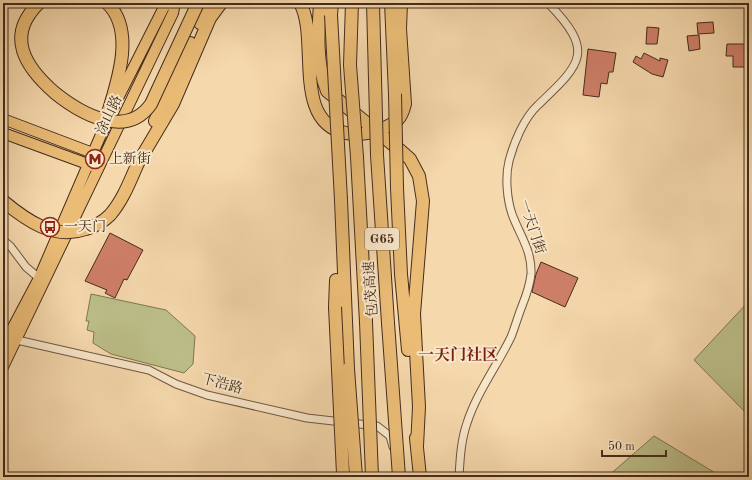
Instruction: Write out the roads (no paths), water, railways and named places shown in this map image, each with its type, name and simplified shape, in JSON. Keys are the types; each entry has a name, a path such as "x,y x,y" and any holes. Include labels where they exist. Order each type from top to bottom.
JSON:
{"highway":[{"path":"39,3 26,19 22,36 23,52 30,68 41,81 72,105 91,116 119,122 137,118 144,113 151,104 198,3"},
{"path":"103,129 120,73 122,52 120,25 112,8 107,3"},
{"path":"3,201 28,220 50,230 62,232 84,230 102,222 109,216 123,195 164,100 209,3"},
{"path":"138,163 172,104 210,18 220,3"},
{"path":"300,3 304,10 308,32 311,91 321,116 330,126 338,131 352,134 370,134 397,121 402,115 405,94 400,29 401,3"},
{"path":"320,3 319,59 321,75 327,91 410,159 419,176 423,201 409,316"},
{"path":"332,3 341,204 337,252 340,307 343,477"},
{"name":"包茂高速","path":"352,3 350,65 366,322 372,477"},
{"name":"包茂高速","path":"373,3 377,155 399,477"},
{"path":"391,8 400,267 409,316 419,407 417,446 420,477"},
{"path":"340,307 356,477"}],"main road":[{"name":"涂山路","path":"3,367 10,336 40,278 103,129 166,3"},
{"name":"涂山路","path":"3,346 10,336 104,157 173,13 175,3"},
{"path":"3,119 104,157"},
{"path":"3,133 98,168"}],"street":[{"name":"一天门街","path":"459,477 467,423 489,375 511,337 525,298 531,275 530,254 512,213 507,187 508,162 525,122 537,105 550,95 570,74 577,59 575,38 563,18 548,3"},
{"path":"3,240 11,247 26,267 40,278"},
{"name":"下浩路","path":"10,336 149,370 176,384 207,395 307,418 377,426 390,436 403,477"}],"place":[{"name":"上新街","path":"95,159"},
{"name":"一天门","path":"50,227"}],"district":[{"name":"一天门社区","path":"458,356"}]}
